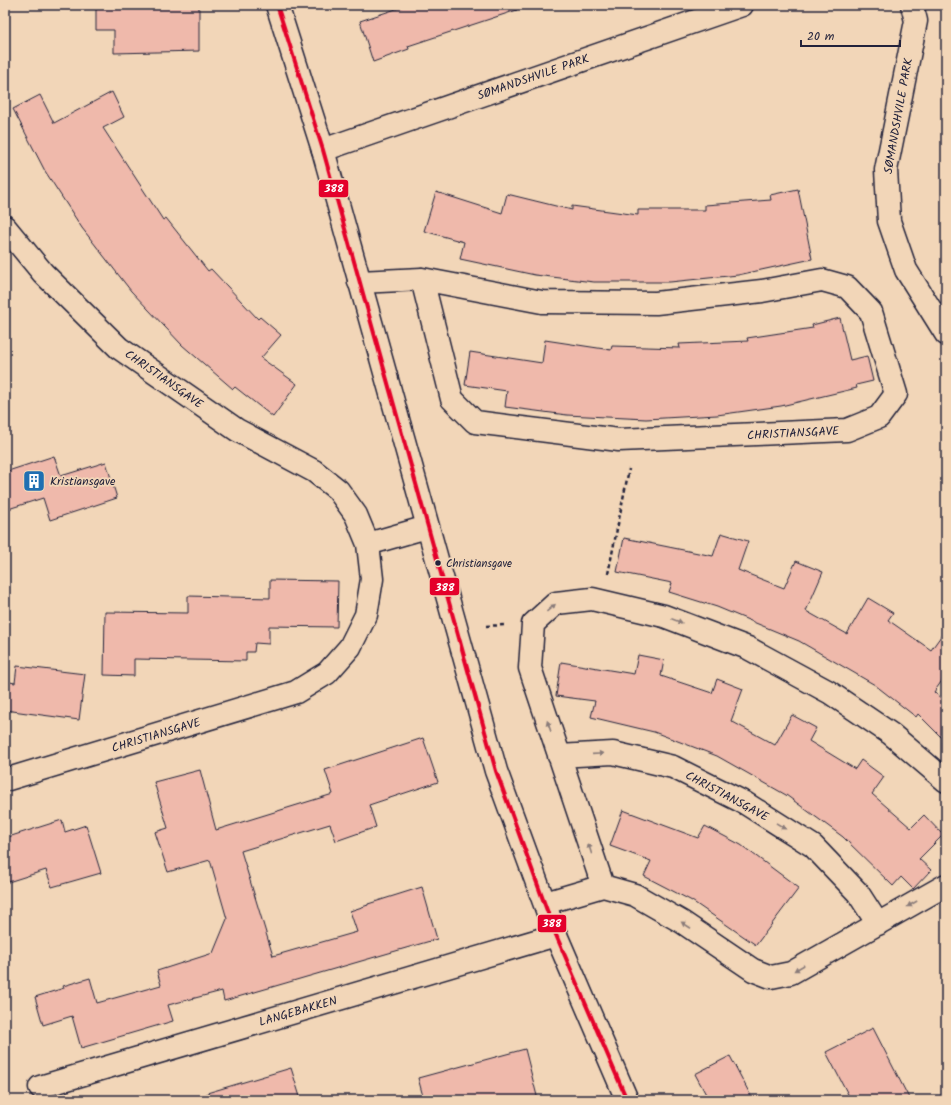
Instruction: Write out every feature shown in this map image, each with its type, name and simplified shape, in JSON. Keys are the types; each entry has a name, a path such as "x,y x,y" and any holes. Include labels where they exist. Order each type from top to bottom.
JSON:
{"street":[{"path":"277,5 323,150 496,771 556,935 627,1100"},
{"name":"SØMANDSHVILE PARK","path":"323,150 742,5"},
{"name":"SØMANDSHVILE PARK","path":"912,5 916,21 886,170 889,221 906,270 946,334"},
{"name":"CHRISTIANSGAVE","path":"5,227 43,273 120,348 237,430 314,471 338,490 356,515 368,544 372,579 366,615 350,647 327,673 296,692 5,780"},
{"name":"CHRISTIANSGAVE","path":"359,282 422,279 542,302 648,303 762,291 822,280 847,287 871,312 896,394 879,417 847,430 619,440 475,422 452,399 422,279"},
{"path":"368,544 427,527"},
{"path":"602,886 530,668 533,624 556,603 592,599 664,616 748,648 829,692 891,734 946,781"},
{"name":"CHRISTIANSGAVE","path":"559,756 613,753 674,767 745,803 813,846 858,893 878,924"},
{"path":"545,903 602,886 635,896 682,922 753,970 771,976 791,973 946,885"},
{"name":"LANGEBAKKEN","path":"40,1087 556,935"}],"path":[{"path":"603,602 635,440"}],"building":[{"path":"96,5 199,5 199,51 114,53 114,30 96,30"},
{"path":"408,5 516,5 517,10 408,46 409,49 373,62 360,21"},
{"path":"112,92 124,117 103,128 163,220 166,218 208,271 211,269 258,319 260,317 281,335 261,358 297,384 273,417 235,387 233,389 182,345 131,291 82,228 45,171 13,109 40,95 54,123"},
{"path":"798,189 812,259 738,275 670,282 594,282 535,275 460,259 464,242 424,231 436,192 502,213 507,194 572,210 572,206 638,215 638,210 705,210 705,205 771,200 770,195"},
{"path":"840,318 850,360 867,356 873,381 856,385 857,388 781,406 717,415 646,419 567,415 505,407 507,391 465,385 470,352 542,363 545,340 611,350 612,346 680,348 679,344 748,341 747,338 813,328 812,325"},
{"path":"54,456 61,476 106,462 117,498 50,520 43,498 5,510 5,472"},
{"path":"721,533 748,541 738,570 784,588 796,561 823,572 806,611 847,634 868,598 893,613 888,620 931,650 946,629 946,675 934,692 946,703 946,742 918,714 916,717 875,685 799,641 717,607 669,592 672,583 617,572 624,538 713,556"},
{"path":"270,580 338,581 337,627 269,626 269,644 255,643 254,652 246,652 246,661 134,659 134,676 104,675 105,612 188,613 188,596 270,598"},
{"path":"638,655 664,660 661,676 712,693 717,679 743,689 731,721 775,745 792,715 816,728 809,741 855,769 861,760 884,777 872,794 911,828 924,815 943,835 919,859 931,870 913,889 901,877 893,886 843,837 786,795 717,756 654,732 591,717 595,701 556,696 561,662 634,674"},
{"path":"17,666 85,674 79,720 5,710 5,681 15,683"},
{"path":"423,738 438,782 369,805 376,827 336,841 330,824 241,851 273,956 357,932 350,911 422,887 437,939 224,1001 222,991 168,1005 173,1021 81,1048 72,1016 43,1025 35,997 64,988 63,986 90,978 97,1003 161,985 157,971 213,953 227,919 210,860 168,872 155,832 168,828 154,782 200,770 216,830 333,794 325,770"},
{"path":"623,810 698,838 705,826 741,845 799,888 756,945 692,901 644,876 651,861 610,846"},
{"path":"62,820 65,832 86,825 101,873 52,887 46,870 5,883 5,838"},
{"path":"873,1028 910,1100 851,1100 826,1052"},
{"path":"525,1049 538,1100 424,1100 418,1078"},
{"path":"730,1056 753,1100 709,1100 695,1074"},
{"path":"291,1068 301,1100 208,1100 207,1093"}],"transit line":[{"name":"388","path":"277,5 323,150 496,771 556,935 627,1100"}],"place":[{"name":"Kristiansgave","path":"34,481"},
{"name":"Christiansgave","path":"438,563"}]}
